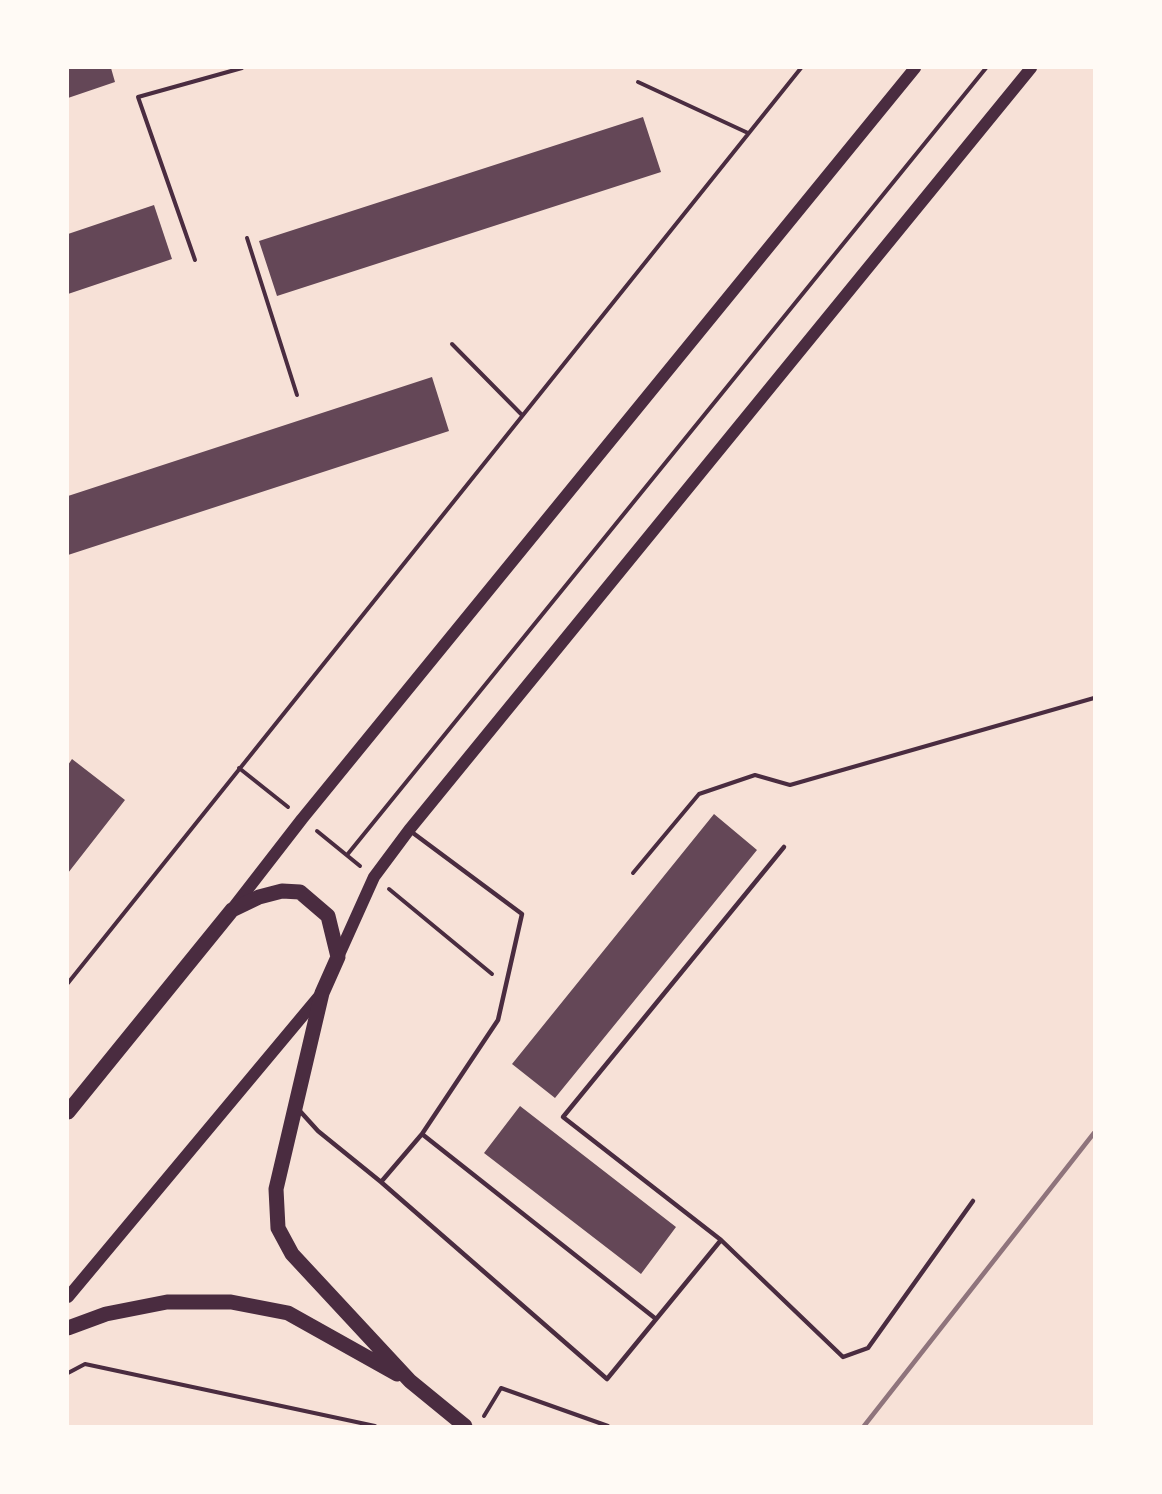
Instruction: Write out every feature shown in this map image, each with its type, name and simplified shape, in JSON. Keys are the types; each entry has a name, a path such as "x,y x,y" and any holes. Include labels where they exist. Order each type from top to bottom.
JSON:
{"main road":[{"path":"68,1112 232,910 310,809 915,68"},
{"path":"465,1426 410,1381 292,1254 278,1228 276,1189 297,1108 322,993 374,877 410,830 1031,68"},
{"path":"232,910 259,897 282,891 300,892 328,916 338,957"},
{"path":"68,1297 322,993"},
{"path":"68,1328 106,1314 167,1302 231,1302 288,1313 410,1381"}],"lane":[{"path":"381,1182 422,1134 498,1020 522,914 410,830"},
{"path":"784,847 562,1117 721,1240 843,1357 868,1348 973,1201"},
{"path":"297,1108 318,1131 381,1182 607,1379 721,1240"},
{"path":"422,1134 656,1319"}],"path":[{"path":"195,260 138,97 242,68"},
{"path":"68,983 801,68"},
{"path":"347,855 986,68"},
{"path":"638,82 748,133"},
{"path":"247,238 297,395"},
{"path":"452,344 522,415"},
{"path":"633,873 699,794 755,775 790,785 1095,698"},
{"path":"68,1373 85,1364 375,1426"},
{"path":"478,1426 501,1388 608,1426"}],"building":[{"path":"68,68 111,68 115,82 68,98"},
{"path":"643,117 661,172 277,296 259,241"},
{"path":"154,205 172,259 68,294 68,234"},
{"path":"432,377 449,431 68,555 68,496"},
{"path":"72,759 125,800 68,873 68,765"},
{"path":"714,814 757,850 555,1098 512,1064"},
{"path":"520,1106 676,1227 641,1274 484,1153"}],"railway":[{"path":"864,1426 1094,1133"}]}
